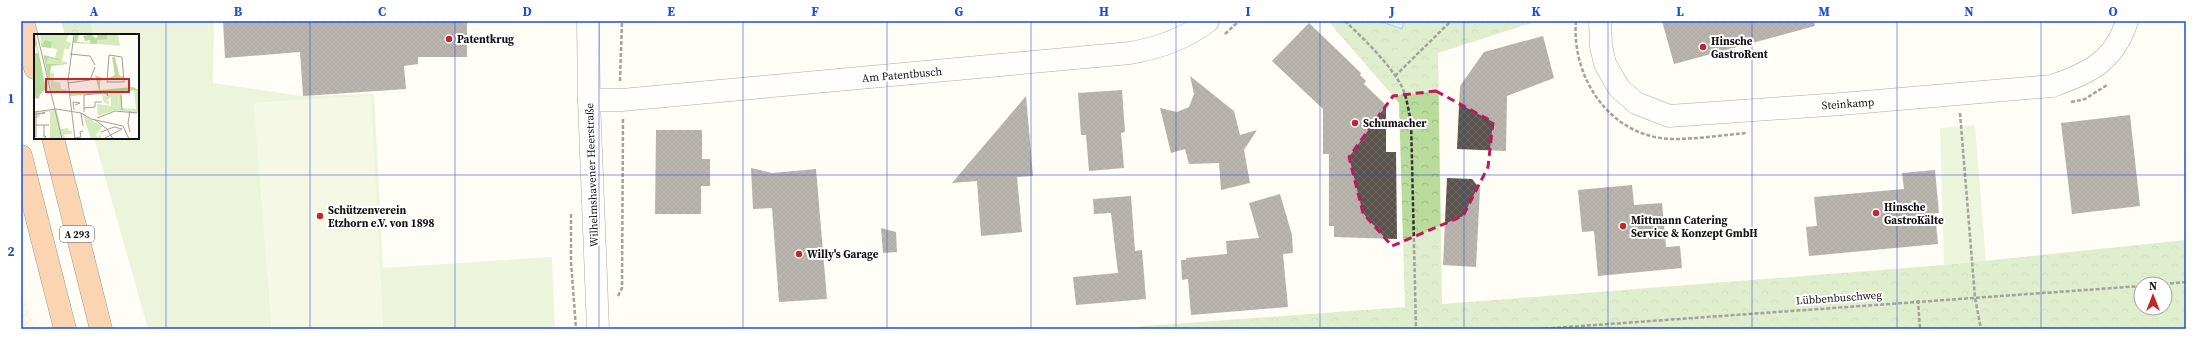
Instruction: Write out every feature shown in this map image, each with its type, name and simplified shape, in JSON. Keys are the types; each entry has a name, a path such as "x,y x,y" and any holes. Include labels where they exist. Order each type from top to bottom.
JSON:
{"highway":[{"path":"23,21 34,64"},
{"name":"A 293","path":"53,139 101,329"},
{"path":"21,156 65,329"}],"street":[{"name":"Wilhelmshavener Heerstraße","path":"588,21 589,100 598,329"},
{"name":"Am Patentbusch","path":"589,100 622,100 1130,53 1156,48 1182,38 1208,21"},
{"name":"Steinkamp","path":"1600,21 1601,46 1604,64 1619,88 1636,103 1669,116 1958,95 2052,86 2083,75 2112,53 2122,35 2127,21"}],"path":[{"path":"616,300 622,288 622,100 620,81 622,21"},
{"path":"1345,21 1361,36 1395,76 1402,88 1411,120 1416,329"},
{"path":"1395,76 1450,21"},
{"path":"1958,95 1976,298 1981,329"},
{"path":"2173,283 2186,282"},
{"name":"Lübbenbuschweg","path":"1539,329 1918,300 1976,298 2133,287"},
{"path":"1918,300 1920,329"}],"highlighted area":[{"path":"1436,91 1493,122 1488,167 1463,216 1392,246 1363,213 1349,157 1393,96"}],"shaded area":[{"path":"26,298 34,329 21,329 21,299"}],"green space":[{"path":"61,21 90,21 93,34 65,34"},
{"path":"90,21 214,21 213,83 303,96 374,94 383,268 552,257 555,329 383,329 370,96 254,103 272,329 148,329 94,139 139,139 139,34 93,34"},
{"path":"1328,21 1379,21 1402,29 1404,21 1538,21 1438,53 1442,304 1944,265 2186,240 2186,329 1105,329 1405,307 1399,103"},
{"name":"Schützenverein Etzhorn e.V. von 1898","path":"371,96 383,329 272,329 254,103"},
{"path":"1975,125 1986,261 1944,265 1940,128"}],"water":[{"path":"1379,21 1404,21 1402,29"}],"building":[{"path":"223,21 467,21 467,57 418,57 418,64 404,66 406,89 303,96 300,52 225,58"},
{"name":"Hinsche GastroRent","path":"1662,21 1814,21 1815,26 1674,64"},
{"name":"Schumacher","path":"1309,23 1361,73 1360,75 1366,81 1364,84 1386,105 1386,152 1396,152 1397,239 1334,237 1334,226 1329,226 1329,154 1323,154 1323,109 1272,61"},
{"path":"1543,36 1554,78 1507,96 1506,151 1457,149 1460,86 1484,52"},
{"path":"1190,76 1234,111 1240,135 1257,130 1244,150 1250,183 1221,190 1219,163 1189,164 1185,149 1171,153 1160,108 1177,112 1189,107 1194,94"},
{"path":"1122,90 1125,132 1121,133 1124,168 1089,171 1086,135 1081,135 1078,93"},
{"path":"1026,96 1033,176 1017,177 1022,232 981,236 977,181 952,183"},
{"path":"2130,115 2140,206 2072,214 2061,123"},
{"path":"656,130 702,130 702,159 710,159 710,186 701,186 701,214 655,214"},
{"name":"Willy's Garage","path":"751,168 772,173 816,169 827,299 779,302 772,208 753,209"},
{"name":"Hinsche GastroKälte","path":"1935,170 1939,213 1935,213 1938,244 1809,256 1806,227 1817,226 1814,197 1904,189 1902,173"},
{"path":"1447,178 1472,179 1480,189 1476,267 1443,265"},
{"name":"Mittmann Catering Service & Konzept GmbH","path":"1632,185 1634,205 1662,203 1666,247 1680,246 1682,268 1598,276 1594,231 1582,232 1578,190"},
{"path":"1280,194 1292,235 1293,253 1283,254 1288,307 1191,315 1188,279 1182,280 1181,260 1186,260 1186,258 1227,254 1226,241 1259,238 1249,203"},
{"path":"1131,196 1135,251 1142,250 1146,299 1076,305 1073,277 1118,273 1111,213 1094,214 1093,199"},
{"path":"881,228 896,232 897,252 883,253"}],"place":[{"name":"Patentkrug","path":"449,39"},
{"name":"Hinsche GastroRent","path":"1703,47"},
{"name":"Schumacher","path":"1355,123"},
{"name":"Hinsche GastroKälte","path":"1876,213"},
{"name":"Schützenverein Etzhorn e.V. von 1898","path":"320,216"},
{"name":"Mittmann Catering Service & Konzept GmbH","path":"1623,226"},
{"name":"Willy's Garage","path":"799,254"}]}
